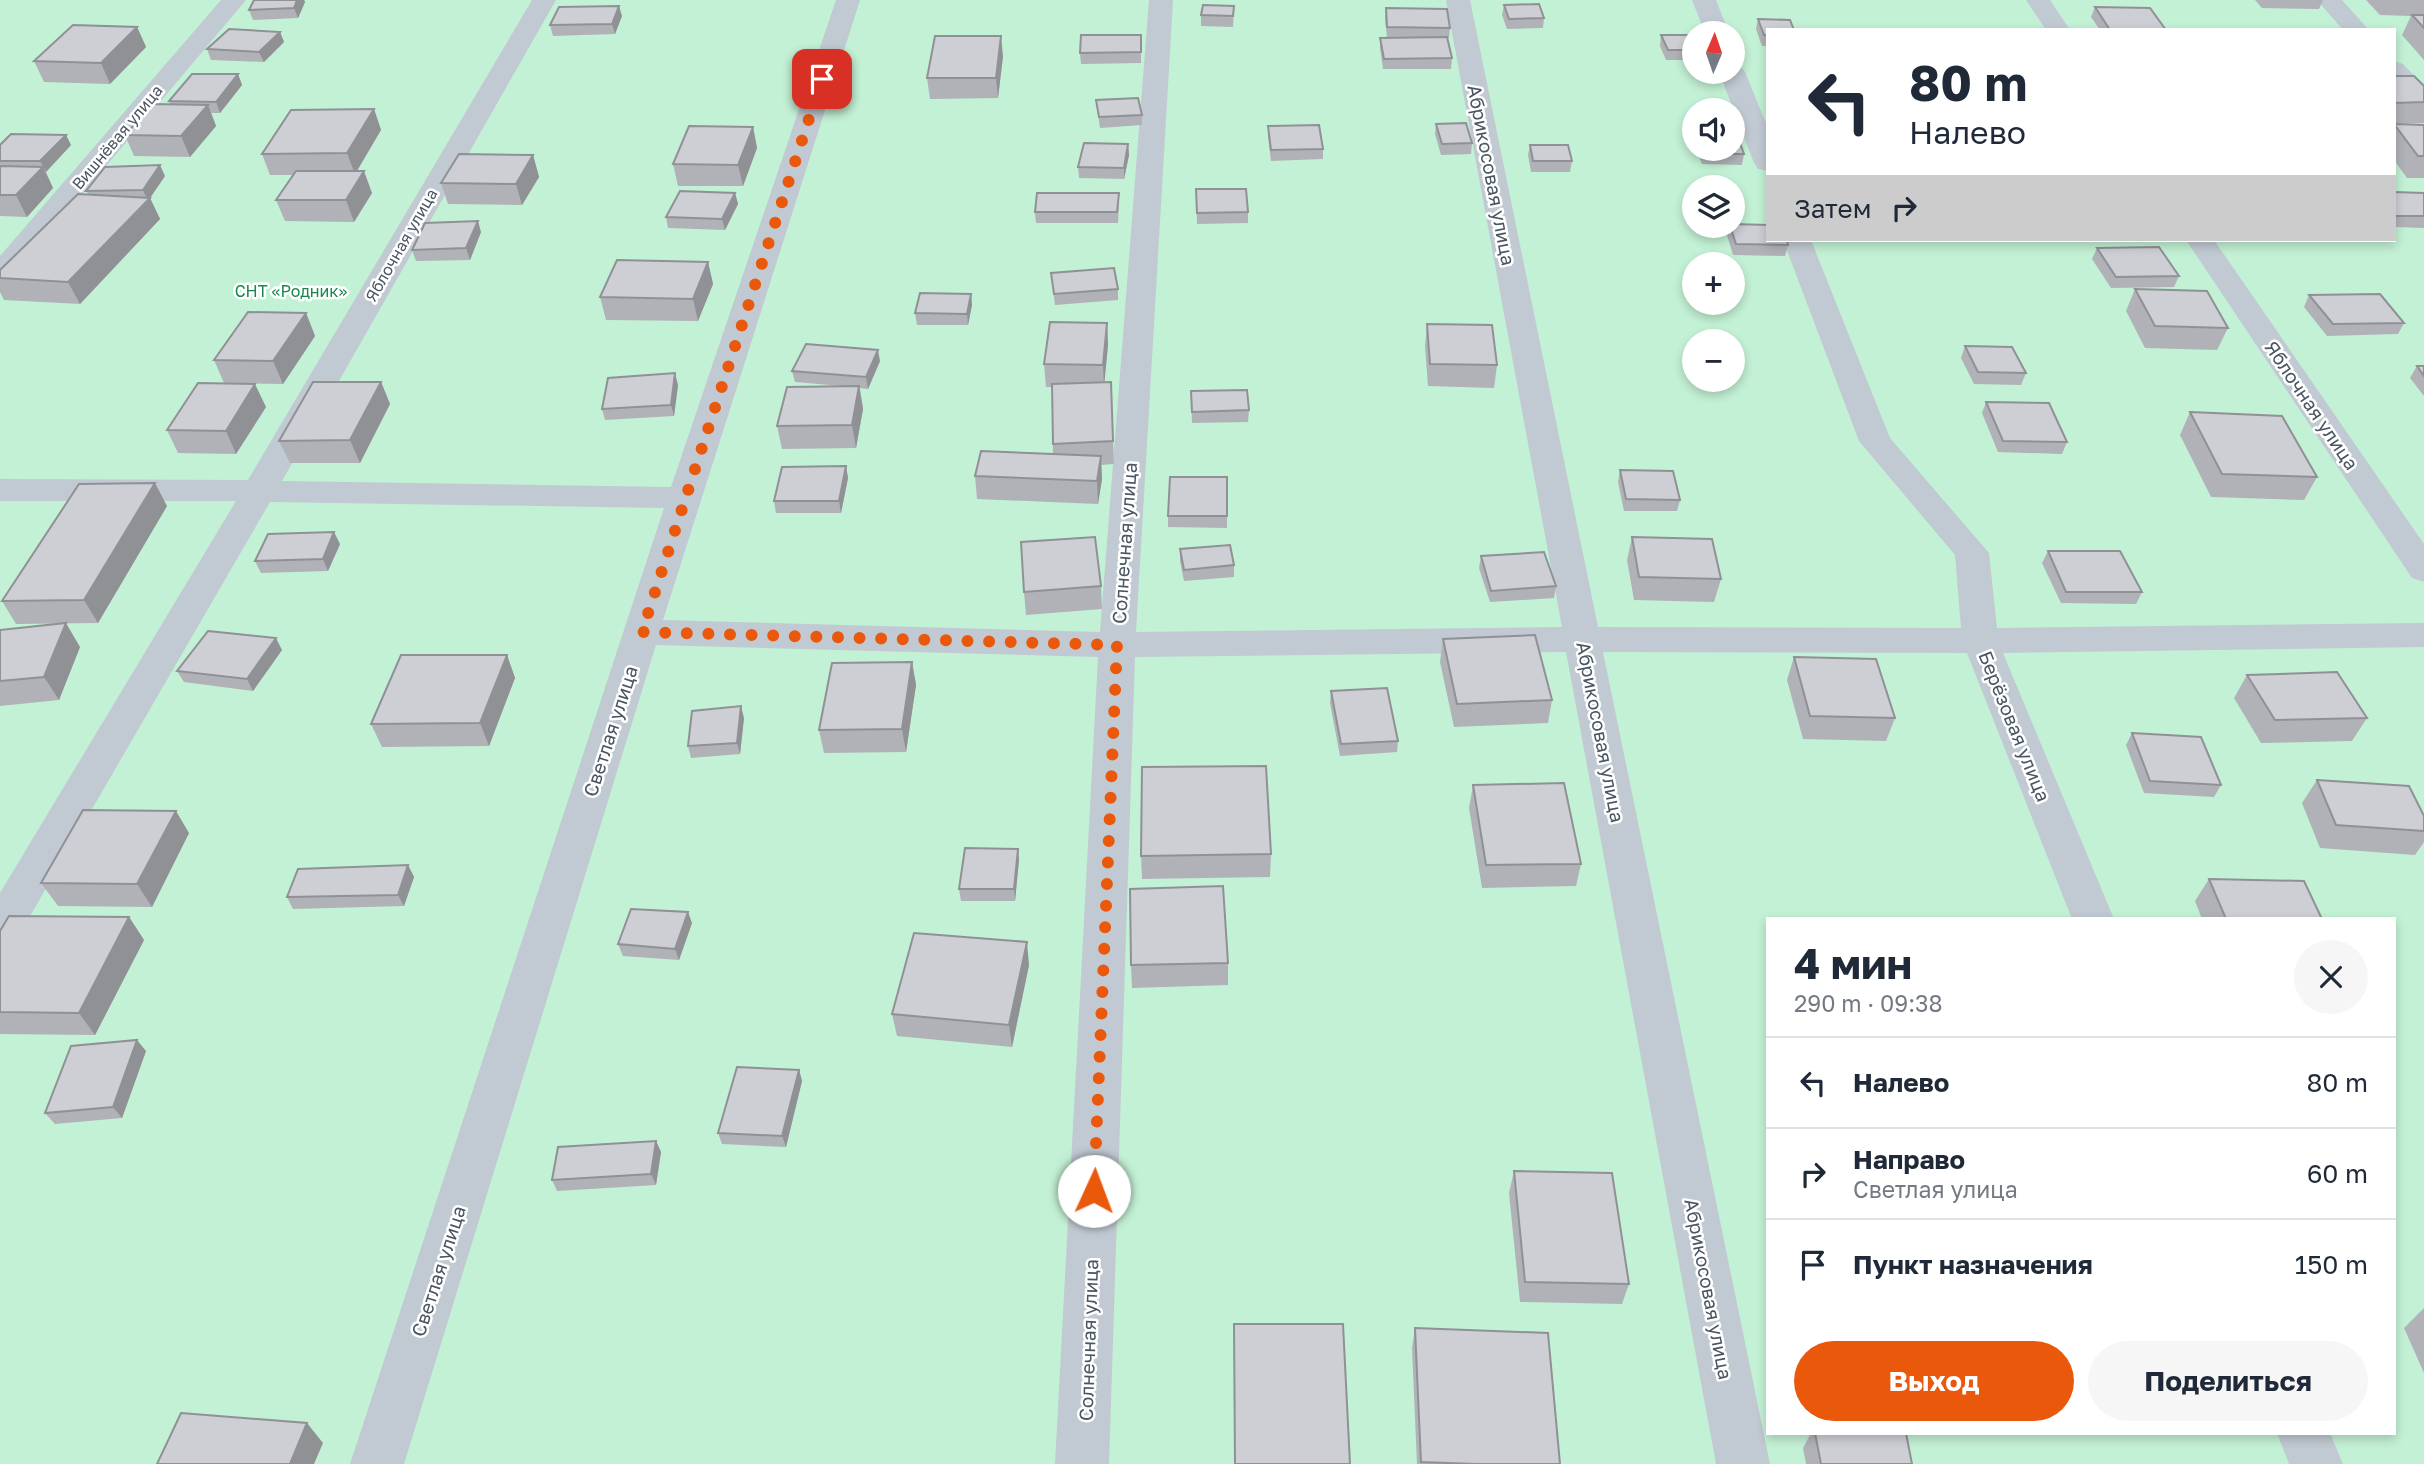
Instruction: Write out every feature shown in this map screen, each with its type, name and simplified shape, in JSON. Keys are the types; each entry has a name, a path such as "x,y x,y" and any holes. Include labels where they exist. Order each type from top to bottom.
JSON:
{"street":[{"name":"Вишнёвая улица","path":"0,275 234,0"},
{"name":"Яблочная улица","path":"0,930 544,0"},
{"name":"Светлая улица","path":"376,1464 684,498 848,0"},
{"name":"Солнечная улица","path":"1082,1464 1117,645 1161,0"},
{"name":"Абрикосовая улица","path":"1458,0 1743,1464"},
{"path":"1704,0 1712,21"},
{"path":"2038,0 2057,28"},
{"path":"2329,0 2355,28"},
{"path":"2396,71 2424,102"},
{"path":"1737,84 1766,158"},
{"name":"Берёзовая улица","path":"1798,242 1875,441 1972,553 1980,641 2093,917"},
{"name":"Яблочная улица","path":"2201,242 2424,570"},
{"path":"0,490 684,498"},
{"path":"642,632 1117,645 1583,639 1980,641 2424,635"},
{"path":"2304,1435 2316,1464"}],"green space":[{"name":"СНТ «Родник»","path":"0,0 2424,0 2424,1464 0,1464"}],"building":[{"path":"254,0 297,0 294,8 249,10"},
{"path":"1539,4 1544,18 1509,19 1504,5"},
{"path":"1203,5 1234,6 1233,16 1201,15"},
{"path":"619,6 612,24 550,25 559,7"},
{"path":"2095,7 2150,8 2165,28 2109,28"},
{"path":"1386,8 1447,9 1450,28 1387,27"},
{"path":"2412,15 2424,15 2424,28"},
{"path":"1758,19 1790,20 1793,28 1766,28 1764,35"},
{"path":"73,25 137,27 101,63 34,61"},
{"path":"229,29 280,32 259,52 207,49"},
{"path":"1081,35 1141,35 1141,52 1080,53"},
{"path":"1661,35 1682,35 1682,50 1668,50"},
{"path":"935,36 1001,36 996,78 927,78"},
{"path":"1447,37 1452,58 1384,59 1380,38"},
{"path":"192,74 238,74 216,102 169,101"},
{"path":"2396,76 2414,76 2424,86 2424,102 2396,103"},
{"path":"1138,98 1142,115 1099,117 1096,100"},
{"path":"153,104 208,105 181,136 125,135"},
{"path":"374,109 347,153 262,154 291,110"},
{"path":"1466,123 1472,143 1442,144 1436,124"},
{"path":"2396,124 2424,125 2424,156 2418,156"},
{"path":"1319,125 1323,149 1271,150 1268,126"},
{"path":"689,126 753,127 738,165 673,164"},
{"path":"11,134 66,135 40,161 0,161 0,145"},
{"path":"1084,143 1128,144 1124,168 1078,167"},
{"path":"1530,145 1568,145 1572,161 1533,161"},
{"path":"459,154 533,155 516,184 441,183"},
{"path":"160,165 143,190 86,191 105,167"},
{"path":"0,166 43,167 16,195 0,195"},
{"path":"296,171 364,171 346,200 276,200"},
{"path":"1196,189 1246,189 1248,212 1197,213"},
{"path":"680,191 735,193 722,219 666,217"},
{"path":"2396,192 2424,193 2424,216 2396,216"},
{"path":"1037,193 1119,193 1117,212 1035,212"},
{"path":"78,194 150,198 68,282 0,278 0,270"},
{"path":"478,221 466,248 412,250 425,223"},
{"path":"1745,224 1766,225 1766,242 1787,242 1788,245 1736,244 1734,238 1745,238"},
{"path":"2159,247 2179,276 2116,277 2097,248"},
{"path":"617,260 708,262 693,299 600,297"},
{"path":"1114,268 1118,289 1054,294 1051,273"},
{"path":"2135,289 2207,291 2228,328 2155,326"},
{"path":"920,293 971,294 967,314 915,313"},
{"path":"2380,294 2404,323 2333,324 2309,295"},
{"path":"248,312 306,313 273,361 214,360"},
{"path":"1050,322 1107,323 1103,365 1044,364"},
{"path":"1427,324 1492,325 1497,365 1430,364"},
{"path":"806,344 878,350 866,377 792,371"},
{"path":"1965,346 2012,347 2026,373 1978,372"},
{"path":"2417,366 2424,366 2424,376"},
{"path":"675,373 671,405 602,409 608,378"},
{"path":"313,382 381,382 350,440 279,441"},
{"path":"1111,382 1113,441 1053,444 1052,384"},
{"path":"198,383 255,384 226,431 167,430"},
{"path":"859,386 852,425 777,426 787,387"},
{"path":"1247,390 1249,410 1192,412 1191,391"},
{"path":"1986,402 2049,403 2067,442 2003,441"},
{"path":"2190,412 2282,416 2317,477 2222,474"},
{"path":"981,451 1101,456 1097,481 975,476"},
{"path":"846,466 839,501 774,501 782,467"},
{"path":"1620,470 1673,471 1680,500 1626,499"},
{"path":"1170,477 1227,477 1227,516 1168,516"},
{"path":"155,483 84,600 2,601 79,484"},
{"path":"334,532 323,559 255,561 268,534"},
{"path":"1095,537 1101,586 1024,592 1021,542"},
{"path":"1632,537 1712,539 1721,579 1639,577"},
{"path":"1230,545 1234,565 1184,570 1180,549"},
{"path":"2048,551 2120,551 2142,592 2066,592"},
{"path":"1544,552 1556,586 1491,591 1481,556"},
{"path":"66,623 44,677 0,681 0,630"},
{"path":"208,631 276,638 247,679 177,671"},
{"path":"1535,635 1552,700 1457,704 1443,639"},
{"path":"401,655 507,655 480,723 371,724"},
{"path":"1794,657 1876,659 1895,718 1810,716"},
{"path":"912,662 902,729 819,730 832,663"},
{"path":"2337,672 2367,718 2275,720 2247,675"},
{"path":"1387,688 1398,741 1341,744 1331,691"},
{"path":"741,706 737,743 688,746 692,711"},
{"path":"2132,733 2201,737 2221,785 2150,781"},
{"path":"1266,766 1271,854 1141,856 1142,767"},
{"path":"2317,780 2409,786 2424,816 2424,831 2336,825"},
{"path":"1564,783 1581,864 1486,865 1473,785"},
{"path":"83,810 176,811 137,884 41,883"},
{"path":"965,848 1018,849 1014,889 959,889"},
{"path":"408,865 398,895 287,897 298,869"},
{"path":"2209,879 2304,881 2321,917 2225,917"},
{"path":"1223,886 1228,963 1131,965 1130,889"},
{"path":"631,909 688,912 675,949 618,944"},
{"path":"9,916 129,917 79,1013 0,1012 0,931"},
{"path":"914,933 1027,942 1009,1025 892,1014"},
{"path":"137,1040 113,1107 45,1113 71,1046"},
{"path":"737,1067 799,1070 782,1136 718,1133"},
{"path":"656,1141 651,1174 552,1180 558,1147"},
{"path":"1514,1171 1612,1173 1629,1284 1525,1282"},
{"path":"1234,1324 1343,1324 1350,1464 1235,1464"},
{"path":"1415,1328 1548,1333 1560,1464 1421,1462"},
{"path":"181,1413 307,1423 290,1464 157,1464"},
{"path":"1815,1435 1906,1435 1912,1464 1821,1464"}],"route":[{"path":"822,79 642,632 1117,645 1094,1191"}]}
